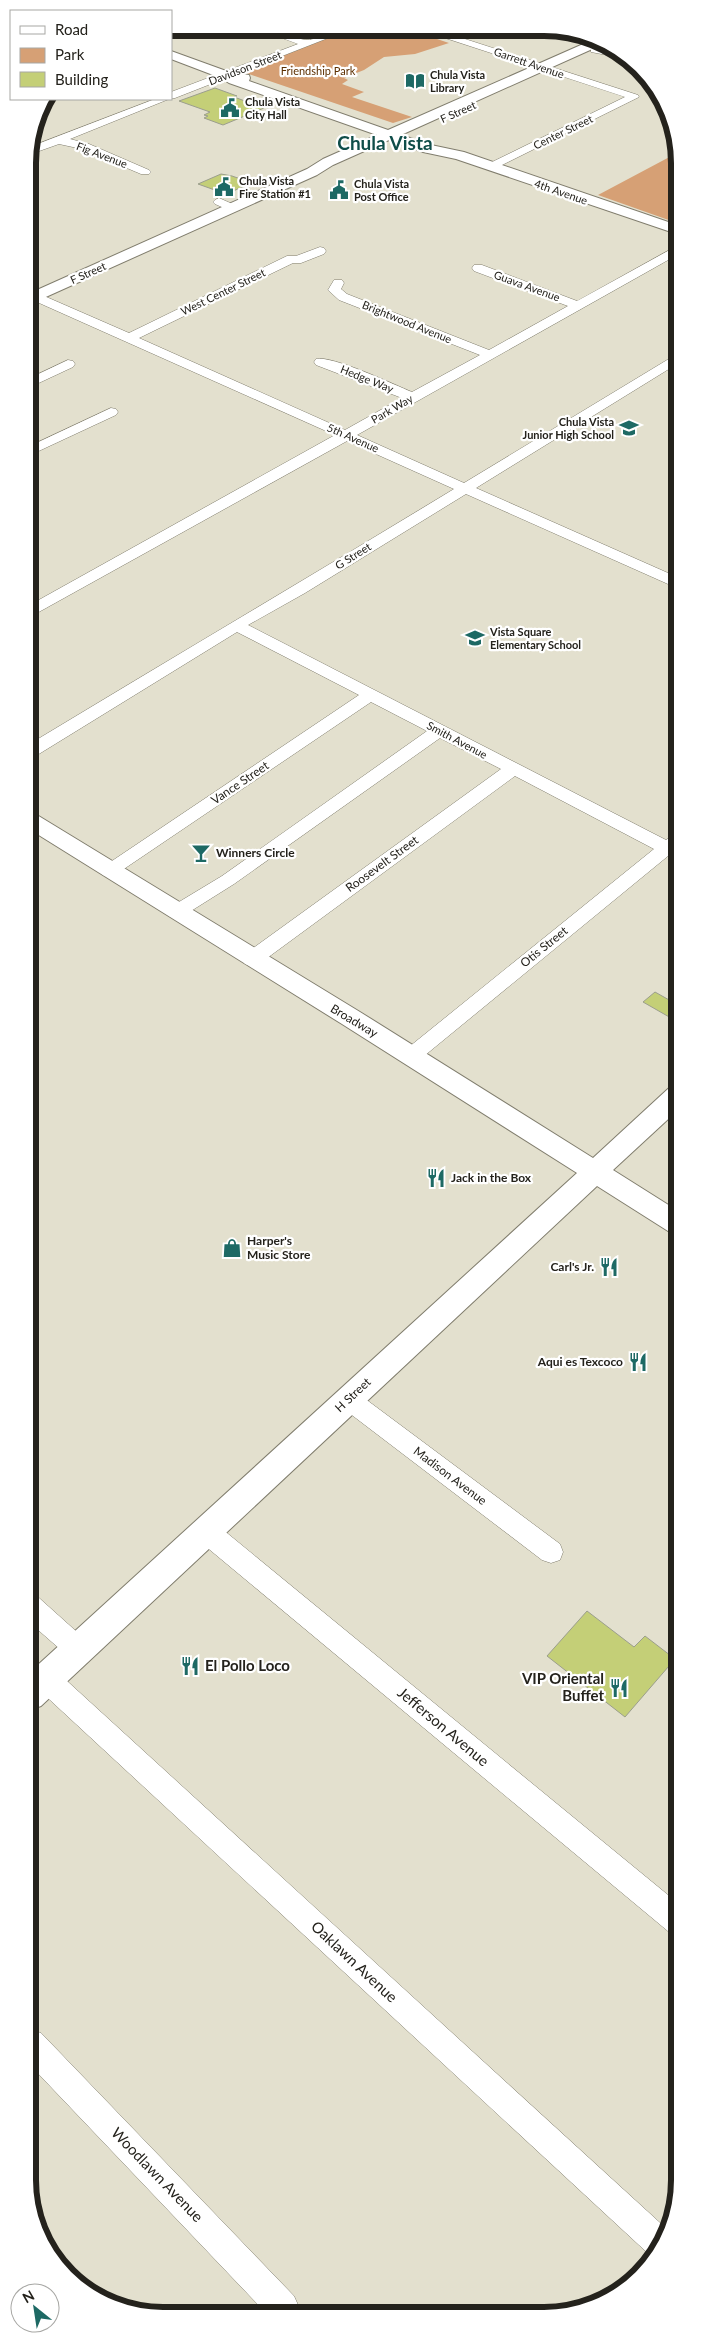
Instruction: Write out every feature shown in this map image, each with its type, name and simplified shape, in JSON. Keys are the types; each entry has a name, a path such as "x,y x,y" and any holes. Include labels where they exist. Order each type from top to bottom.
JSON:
{"main road":[{"name":"F Street","path":"37,294 226,205 312,172 342,164 398,135 596,47"},
{"name":"4th Avenue","path":"172,55 226,75 234,80 398,135 428,149 446,151 671,228"},
{"name":"Broadway","path":"37,825 411,1056 670,1219"},
{"name":"H Street","path":"38,1687 671,1102"}],"street":[{"name":"Garrett Avenue","path":"445,36 634,97"},
{"path":"286,37 308,44"},
{"name":"Davidson Street","path":"172,96 325,37"},
{"name":"Center Street","path":"492,166 634,97"},
{"path":"38,148 161,100"},
{"path":"126,101 142,107"},
{"name":"Fig Avenue","path":"39,136 85,146 144,172"},
{"name":"West Center Street","path":"127,339 291,259 297,260 320,250"},
{"name":"Park Way","path":"37,608 671,253"},
{"name":"Guava Avenue","path":"478,268 577,305"},
{"name":"Brightwood Avenue","path":"338,283 334,290 343,297 489,354"},
{"name":"5th Avenue","path":"37,300 671,580"},
{"name":"Hedge Way","path":"320,362 337,366 412,397"},
{"name":"G Street","path":"37,748 236,625 300,590 469,491 671,362"},
{"path":"37,380 68,364"},
{"path":"37,448 111,412"},
{"name":"Smith Avenue","path":"236,625 440,730 512,770 671,845"},
{"name":"Vance Street","path":"109,871 370,695"},
{"path":"176,912 228,880 440,730"},
{"name":"Roosevelt Street","path":"252,959 512,770"},
{"name":"Otis Street","path":"411,1056 671,850"},
{"name":"Madison Avenue","path":"348,1399 551,1552"},
{"name":"Jefferson Avenue","path":"207,1532 670,1915"},
{"path":"36,1612 78,1649"},
{"name":"Oaklawn Avenue","path":"38,1687 655,2240"},
{"name":"Woodlawn Avenue","path":"36,2050 284,2307"}],"green space":[{"name":"Friendship Park","path":"429,36 449,43 415,54 384,57 364,70 344,78 348,80 342,84 364,92 352,97 412,117 393,123 246,73 249,69 332,37"},
{"path":"670,157 671,221 598,195"}],"building":[{"name":"Chula Vista City Hall","path":"215,88 264,108 223,125 204,118 208,116 204,115 210,112 179,101"},
{"name":"Chula Vista Fire Station #1","path":"221,174 252,183 226,194 198,184"},
{"path":"655,992 671,1001 671,1018 643,1002"},
{"name":"VIP Oriental Buffet","path":"587,1611 634,1647 645,1636 670,1655 670,1665 625,1717 547,1656"}],"place":[{"name":"Chula Vista Library","path":"415,81"},
{"name":"Chula Vista City Hall","path":"230,108"},
{"name":"Chula Vista Fire Station #1","path":"224,187"},
{"name":"Chula Vista Post Office","path":"339,190"},
{"name":"Chula Vista Junior High School","path":"629,428"},
{"name":"Vista Square Elementary School","path":"475,638"},
{"name":"Winners Circle","path":"201,853"},
{"name":"Jack in the Box","path":"436,1178"},
{"name":"Harper's Music Store","path":"232,1248"},
{"name":"Carl's Jr.","path":"609,1267"},
{"name":"Aqui es Texcoco","path":"638,1362"},
{"name":"El Pollo Loco","path":"190,1666"},
{"name":"VIP Oriental Buffet","path":"619,1688"}],"district":[{"name":"Chula Vista","path":"385,143"}]}
